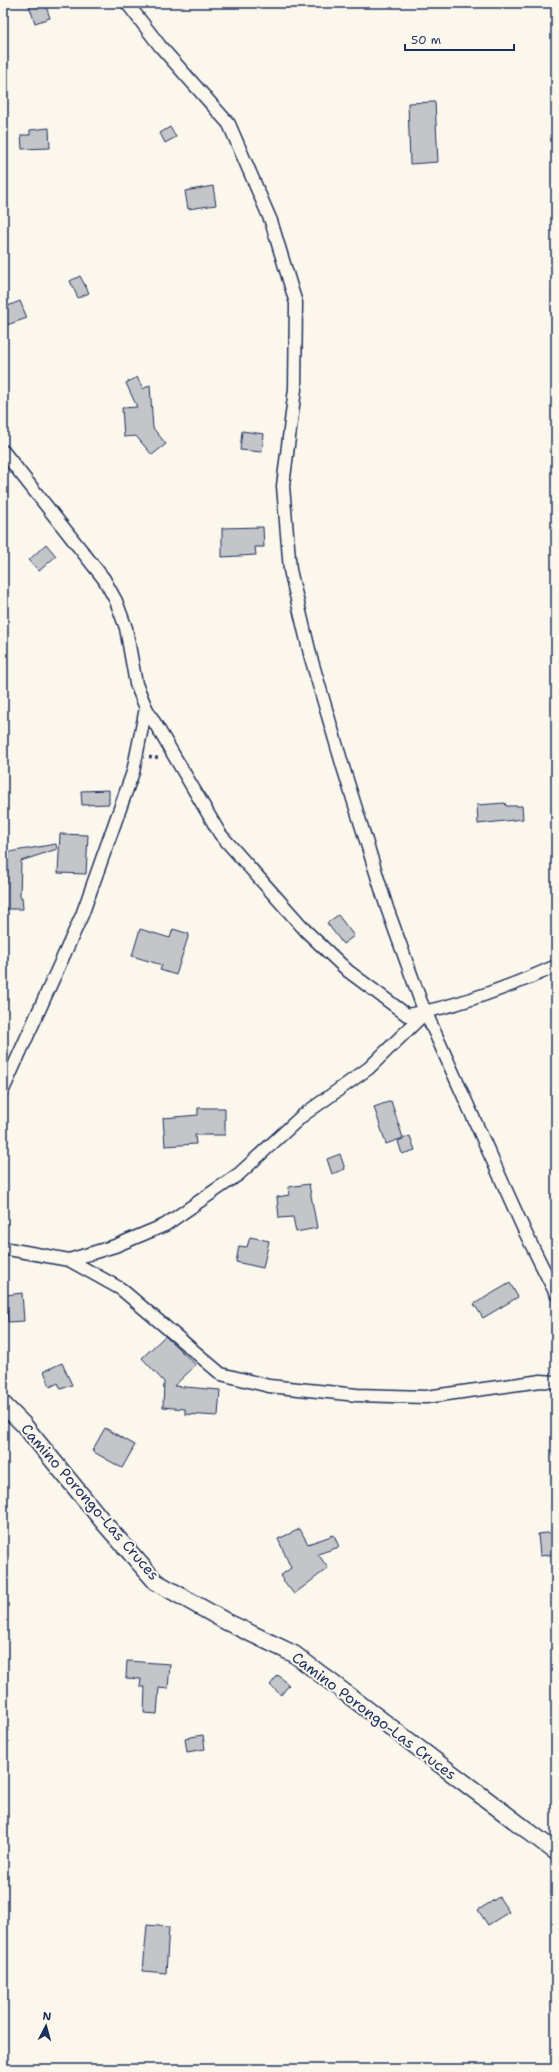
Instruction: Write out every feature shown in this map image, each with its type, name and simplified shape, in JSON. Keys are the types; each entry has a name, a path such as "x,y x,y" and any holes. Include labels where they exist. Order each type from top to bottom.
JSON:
{"main road":[{"name":"Camino Porongo-Las Cruces","path":"3,1404 23,1424 105,1524 156,1582 227,1622 294,1654 556,1852"}],"street":[{"path":"127,3 160,46 229,124 271,220 296,303 296,389 283,486 290,570 311,658 387,908 421,1002 525,1232 556,1294"},
{"path":"3,451 104,578 116,601 126,628 136,684 146,708 220,834 306,932 348,971 407,1016 465,1000 556,966"},
{"path":"3,1090 82,914 135,762 146,708"},
{"path":"69,1260 115,1246 165,1225 239,1174 302,1116 369,1068 426,1012"},
{"path":"3,1248 69,1260 121,1289 221,1374 269,1386 357,1396 426,1397 541,1381 556,1382"}],"path":[{"path":"135,762 149,757 162,758 177,762"}],"building":[{"path":"28,3 45,3 50,18 35,23"},
{"path":"435,102 438,162 410,164 408,103"},
{"path":"170,127 176,137 165,143 160,133"},
{"path":"49,128 50,148 22,149 21,135 30,135 30,130"},
{"path":"213,186 216,205 188,209 185,191"},
{"path":"80,276 89,293 78,298 70,281"},
{"path":"20,301 27,318 7,325 3,315 3,308"},
{"path":"137,377 143,389 150,385 153,428 166,444 152,455 136,436 124,437 122,408 137,407 126,383"},
{"path":"242,431 264,434 262,452 240,450"},
{"path":"263,527 264,547 255,547 256,555 222,557 222,528"},
{"path":"46,544 56,556 39,571 29,560"},
{"path":"109,790 109,804 82,805 81,791"},
{"path":"505,803 506,806 522,806 523,819 478,824 477,805"},
{"path":"60,834 88,835 86,874 58,873"},
{"path":"56,844 57,849 21,861 20,897 22,897 23,909 3,909 3,853"},
{"path":"338,915 354,936 343,944 327,923"},
{"path":"140,929 170,938 173,929 189,934 176,975 160,970 162,965 132,956"},
{"path":"391,1101 403,1138 386,1144 374,1107"},
{"path":"198,1108 225,1108 225,1135 195,1135 196,1144 165,1146 163,1118 198,1115"},
{"path":"410,1136 415,1150 402,1154 398,1141"},
{"path":"340,1154 345,1169 332,1174 327,1159"},
{"path":"309,1184 317,1228 296,1232 293,1217 279,1218 277,1197 289,1195 288,1187"},
{"path":"250,1237 269,1241 263,1268 236,1262 239,1246 247,1247"},
{"path":"510,1283 518,1297 483,1318 474,1304"},
{"path":"22,1293 24,1321 8,1322 6,1295"},
{"path":"165,1336 196,1365 174,1386 220,1390 218,1416 185,1414 185,1409 163,1407 164,1382 142,1358"},
{"path":"62,1363 72,1385 61,1389 58,1383 50,1387 44,1371"},
{"path":"105,1428 135,1445 122,1468 92,1451"},
{"path":"300,1529 308,1544 334,1535 339,1547 318,1554 328,1568 294,1594 280,1576 291,1568 278,1539"},
{"path":"556,1532 556,1554 540,1556 538,1534"},
{"path":"127,1661 170,1664 168,1689 159,1688 157,1714 144,1713 145,1687 140,1687 141,1679 126,1678"},
{"path":"278,1675 289,1685 281,1695 270,1685"},
{"path":"203,1735 205,1749 187,1752 185,1738"},
{"path":"499,1897 509,1912 488,1925 478,1910"},
{"path":"147,1925 169,1927 166,1973 143,1971"}]}
